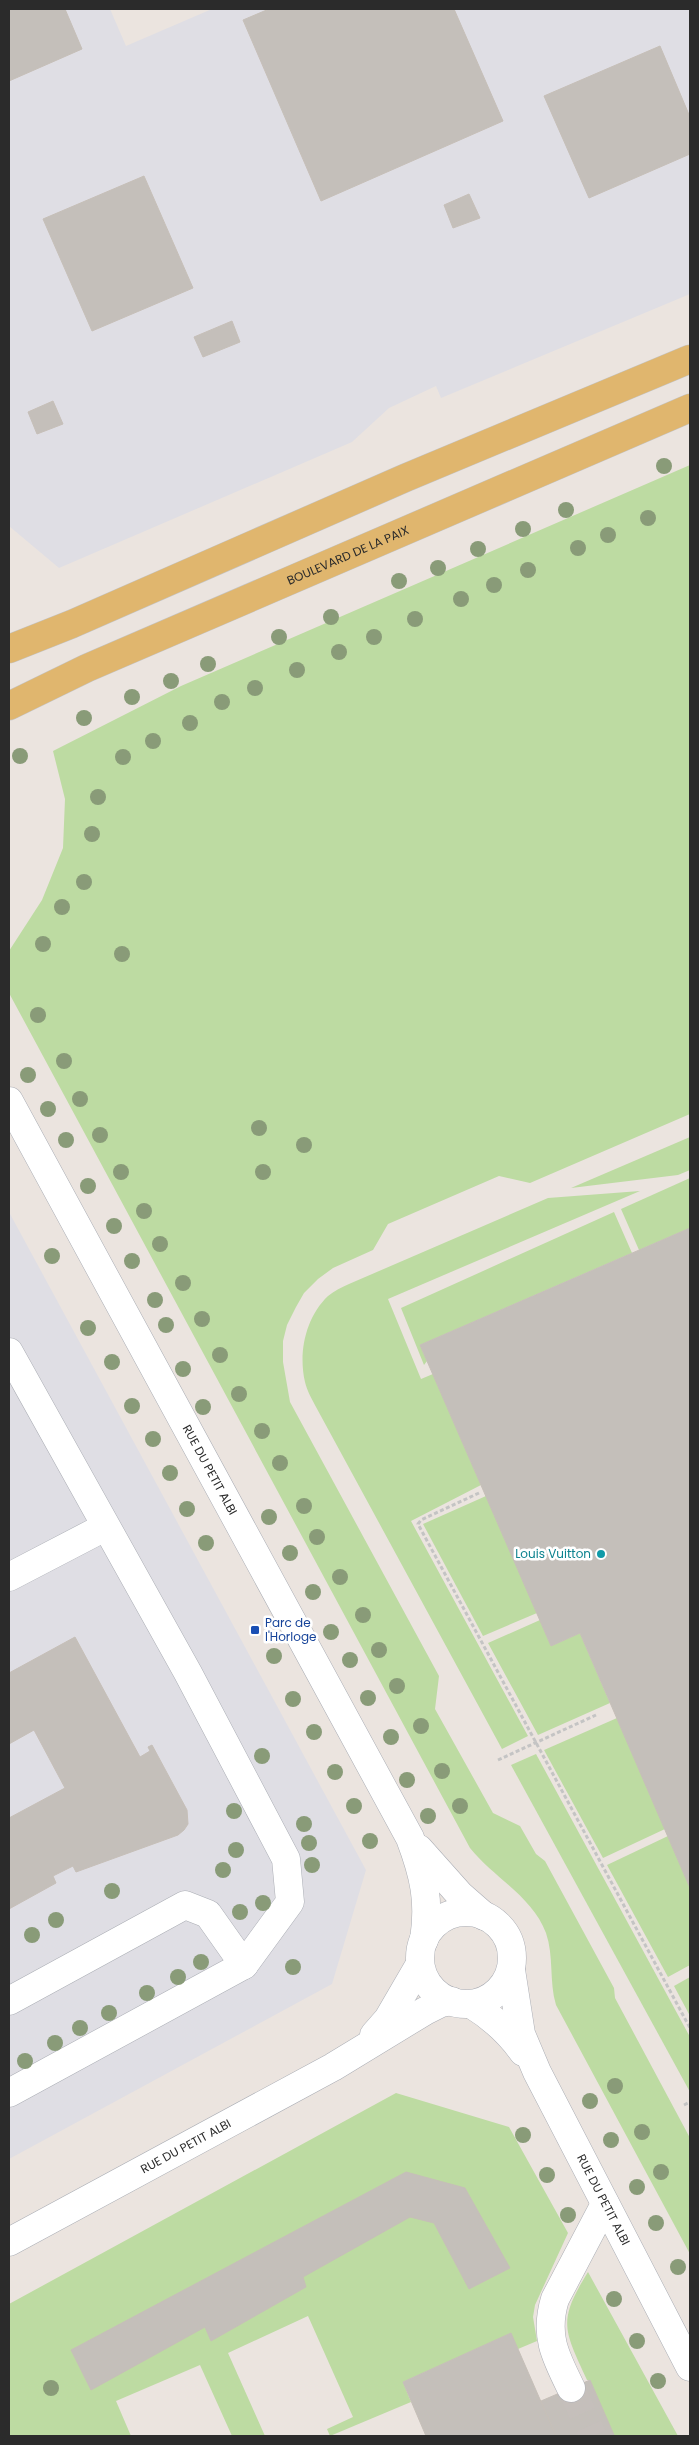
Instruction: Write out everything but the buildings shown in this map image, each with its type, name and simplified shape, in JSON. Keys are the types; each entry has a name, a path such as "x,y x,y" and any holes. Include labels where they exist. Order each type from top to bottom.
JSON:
{"main road":[{"path":"9,649 81,620 406,478 690,359"},
{"name":"BOULEVARD DE LA PAIX","path":"9,706 87,668 690,408"}],"street":[{"name":"RUE DU PETIT ALBI","path":"9,1102 410,1838 422,1868 427,1902 422,1952 388,2019 361,2048"},
{"path":"9,1352 188,1673 286,1860 290,1902 244,1965 9,2093"},
{"path":"9,1577 105,1527"},
{"name":"RUE DU PETIT ALBI","path":"410,1838 460,1895 484,1916"},
{"path":"9,2001 185,1905 208,1914 244,1965"},
{"path":"460,1912 484,1916 496,1923 507,1938 512,1956 511,1970 507,1979 494,1995 462,2003 440,1996 424,1976 422,1952 430,1930 448,1915 460,1912"},
{"name":"RUE DU PETIT ALBI","path":"511,1970 513,1995 522,2034 537,2072 690,2367"},
{"name":"RUE DU PETIT ALBI","path":"9,2242 333,2067 361,2048 433,2007 462,2003 493,2018 514,2039 537,2072"},
{"path":"571,2388 556,2357 551,2340 549,2324 551,2311 555,2299 605,2204"},
{"name":"RUE DU PETIT ALBI","path":"671,2328 690,2354"}],"path":[{"path":"479,1493 421,1520 418,1524 690,2028"},
{"path":"498,1760 596,1715"},
{"path":"684,2105 690,2102"}],"shaded area":[{"path":"9,9 110,9 126,46 212,9 690,9 690,294 441,398 436,386 389,408 352,442 59,568 9,526"},
{"path":"9,1212 366,1870 332,1984 9,2159"}],"green space":[{"path":"690,465 690,1114 530,1183 499,1176 388,1224 373,1250 333,1268 304,1293 287,1325 283,1341 283,1362 290,1402 439,1676 435,1709 493,1813 520,1826 536,1854 545,1861 614,1988 615,1998 690,2138 690,2254 556,2005 548,1942 540,1920 532,1908 470,1848 9,993 9,951 42,900 63,848 65,799 53,751 181,686"},
{"path":"690,1137 690,1170 678,1175 571,1188"},
{"path":"690,1178 690,1228 639,1250 621,1209"},
{"path":"640,1191 388,1299 421,1379 433,1374 481,1485 411,1521 528,1736 502,1749 310,1395 303,1371 303,1347 309,1325 320,1304 338,1289 548,1198"},
{"path":"614,1212 632,1253 420,1345 427,1361 424,1365 401,1308"},
{"path":"486,1496 537,1613 483,1636 423,1524"},
{"path":"540,1620 551,1646 580,1633 610,1703 538,1735 488,1643"},
{"path":"617,1718 665,1829 603,1858 544,1750"},
{"path":"536,1754 690,2037 690,2092 511,1765"},
{"path":"668,1836 690,1888 690,1965 668,1977 607,1865"},
{"path":"690,1977 690,2016 674,1986"},
{"path":"396,2093 509,2127 568,2233 535,2305 533,2317 537,2341 518,2349 510,2334 403,2382 411,2402 330,2436 327,2429 353,2417 308,2316 228,2353 265,2436 232,2436 200,2365 116,2401 131,2436 9,2436 9,2304"},
{"path":"588,2272 678,2436 613,2436 590,2380 587,2380 573,2349 567,2326 572,2303"}],"tunnel":[{"path":"571,2388 593,2436"}],"place":[{"name":"Louis Vuitton","path":"601,1554"},
{"name":"Parc de l'Horloge","path":"255,1630"}]}
